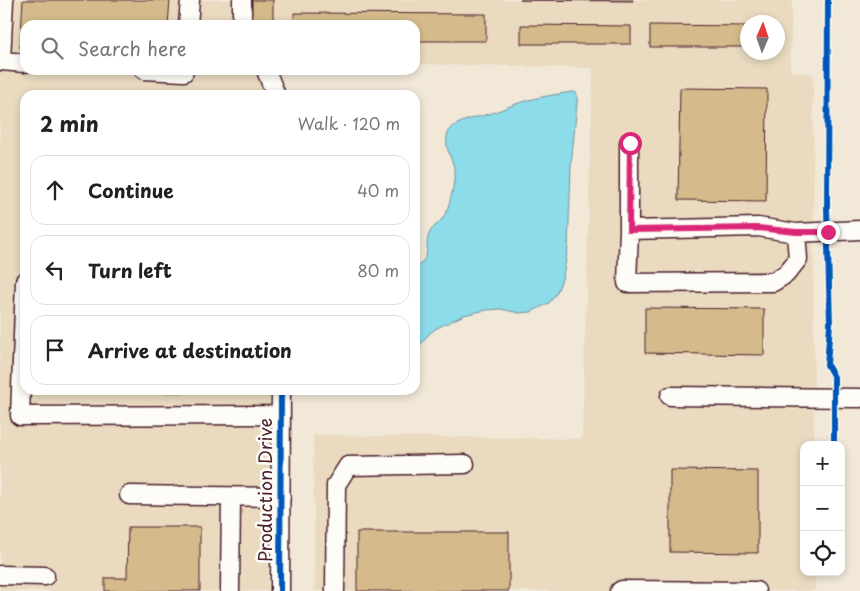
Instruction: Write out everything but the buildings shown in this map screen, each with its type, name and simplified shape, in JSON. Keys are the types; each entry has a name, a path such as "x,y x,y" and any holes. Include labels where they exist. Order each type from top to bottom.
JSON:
{"street":[{"path":"4,0 1,61 20,62"},
{"path":"188,20 190,0"},
{"path":"242,0 242,20"},
{"path":"267,75 274,90"},
{"path":"630,143 627,283 773,282 786,274 798,259 796,232"},
{"path":"629,230 758,228 796,232 860,230"},
{"path":"21,395 20,416 281,415"},
{"name":"Production Drive","path":"280,591 281,395"},
{"path":"670,396 860,398"},
{"path":"335,591 336,485 348,466 465,464"},
{"path":"129,496 281,497"},
{"path":"230,591 231,497"},
{"path":"0,575 46,576"},
{"path":"620,591 756,591"}],"shaded area":[{"path":"0,0 792,0 790,71 813,74 814,441 800,441 800,576 815,576 815,591 315,591 313,435 582,439 593,68 420,64 420,20 20,20 20,75 267,75 267,90 20,90 20,395 270,395 268,591 0,591"}],"water":[{"path":"572,92 577,94 571,166 568,248 563,276 557,292 549,303 531,312 519,313 501,309 464,315 435,329 420,345 420,264 427,252 427,242 431,230 443,218 448,207 454,179 454,167 447,145 449,131 467,120 542,97"}],"cycle path":[{"path":"828,0 827,209 830,324 827,365 834,377 834,441"},
{"path":"280,591 281,395"}],"route":[{"path":"630,143 629,230 758,228 796,232 828,232"}]}
